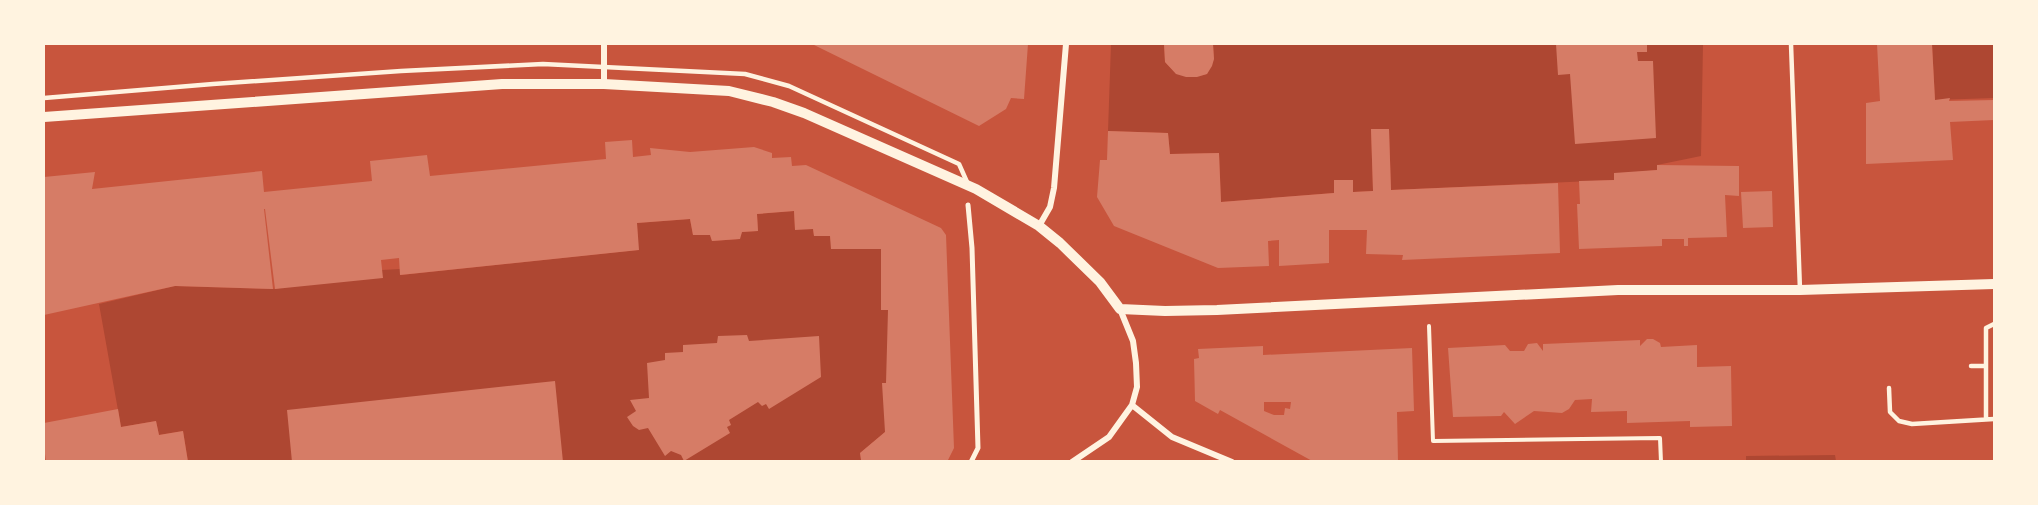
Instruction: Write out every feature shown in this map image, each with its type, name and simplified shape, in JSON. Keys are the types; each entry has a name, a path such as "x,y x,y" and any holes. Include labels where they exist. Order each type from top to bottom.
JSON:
{"street":[{"path":"604,44 604,84"},
{"path":"1039,226 1050,207 1054,188 1066,44"},
{"path":"44,117 502,84 604,84 729,92 773,102 968,185 1039,226 1100,282 1120,309 1133,341 1137,387 1132,405 1109,437 1072,462"},
{"path":"968,205 972,248 978,448 971,462"},
{"path":"1120,309 1217,310 1618,290 1800,290 1995,284"},
{"path":"1132,405 1172,437 1232,462"}],"lane":[{"path":"1791,44 1800,290"},
{"path":"44,98 401,70 543,64 746,74 789,86 959,164 968,185"},
{"path":"1986,419 1986,327 1995,324"},
{"path":"1971,366 1986,366"},
{"path":"1889,388 1890,412 1903,423 1921,424 1995,418"}],"path":[{"path":"1427,298 1433,441 1660,438 1661,462"}],"shaded area":[{"path":"1111,44 1164,44 1165,62 1179,74 1195,76 1207,74 1214,59 1213,44 1703,44 1701,156 1657,165 1657,170 1614,174 1614,180 1391,190 1389,129 1371,129 1373,191 1353,192 1353,180 1335,180 1334,193 1221,202 1219,153 1170,154 1168,133 1108,131"},
{"path":"1932,44 1994,44 1994,98 1935,100"},
{"path":"794,211 795,229 813,229 814,236 830,236 832,249 881,249 881,310 888,310 890,383 885,432 860,453 861,460 858,462 188,461 183,431 159,435 156,421 121,427 99,304 175,286 275,289 382,270 400,269 401,275 638,250 637,223 690,219 693,235 710,235 712,241 739,239 742,232 758,231 757,214"},
{"path":"1835,455 1836,461 1746,461 1746,456"}],"building":[{"path":"812,44 1028,44 1024,99 1011,98 1006,109 979,126"},
{"path":"1164,44 1213,44 1212,66 1207,74 1197,77 1176,74 1165,62"},
{"path":"1556,44 1647,44 1647,52 1637,52 1638,61 1653,61 1656,138 1575,144 1570,74 1558,75"},
{"path":"1877,44 1932,44 1935,100 1950,98 1949,101 1994,100 1994,120 1950,122 1953,160 1866,164 1866,103 1880,101"},
{"path":"1371,129 1389,129 1391,190 1558,183 1560,253 1402,260 1403,255 1366,254 1367,230 1329,230 1329,263 1279,266 1279,240 1268,241 1269,266 1218,268 1114,226 1097,197 1100,160 1107,160 1108,131 1168,133 1170,154 1219,153 1221,202 1334,193 1334,180 1353,180 1353,192 1373,191"},
{"path":"632,140 633,157 651,155 650,148 690,152 754,147 772,153 772,158 791,157 792,166 806,165 941,228 946,235 954,448 947,462 858,462 861,460 860,453 885,432 882,383 886,383 888,310 881,310 881,249 831,249 830,236 814,236 813,229 795,230 794,211 757,214 758,231 742,232 740,239 712,241 710,235 693,235 690,219 637,223 639,250 400,275 399,258 381,260 383,278 275,289 264,209 273,289 175,286 44,315 44,177 95,172 92,189 262,171 264,192 372,181 370,161 427,155 430,176 606,159 605,142"},
{"path":"1657,165 1739,166 1739,196 1725,195 1727,237 1688,238 1688,246 1684,246 1684,239 1662,239 1662,246 1579,249 1577,204 1580,204 1579,181 1614,180 1614,173 1657,170"},
{"path":"1772,191 1773,227 1743,228 1741,192"},
{"path":"747,335 749,341 819,336 821,377 769,409 766,404 762,406 758,402 729,420 731,425 727,427 730,433 684,461 681,455 671,451 665,456 648,428 639,430 627,417 636,411 630,400 649,398 647,363 665,360 665,353 683,352 683,345 717,343 718,336"},
{"path":"1647,339 1660,343 1661,347 1697,345 1697,367 1731,366 1732,426 1690,427 1690,421 1627,423 1627,411 1591,412 1592,399 1575,400 1569,409 1562,413 1534,411 1515,424 1504,412 1501,416 1453,417 1448,348 1505,345 1510,351 1524,351 1528,344 1537,343 1543,351 1543,344 1640,340 1640,346"},
{"path":"1263,346 1263,355 1412,348 1414,411 1397,412 1398,462 1314,462 1220,410 1218,414 1195,401 1194,359 1199,358 1198,349","holes":["1264,402 1291,402 1290,409 1285,408 1284,415 1274,415 1264,411"]},
{"path":"555,381 563,462 292,462 287,410"},
{"path":"118,409 121,427 156,421 159,435 183,431 188,462 46,462 44,423"}]}
